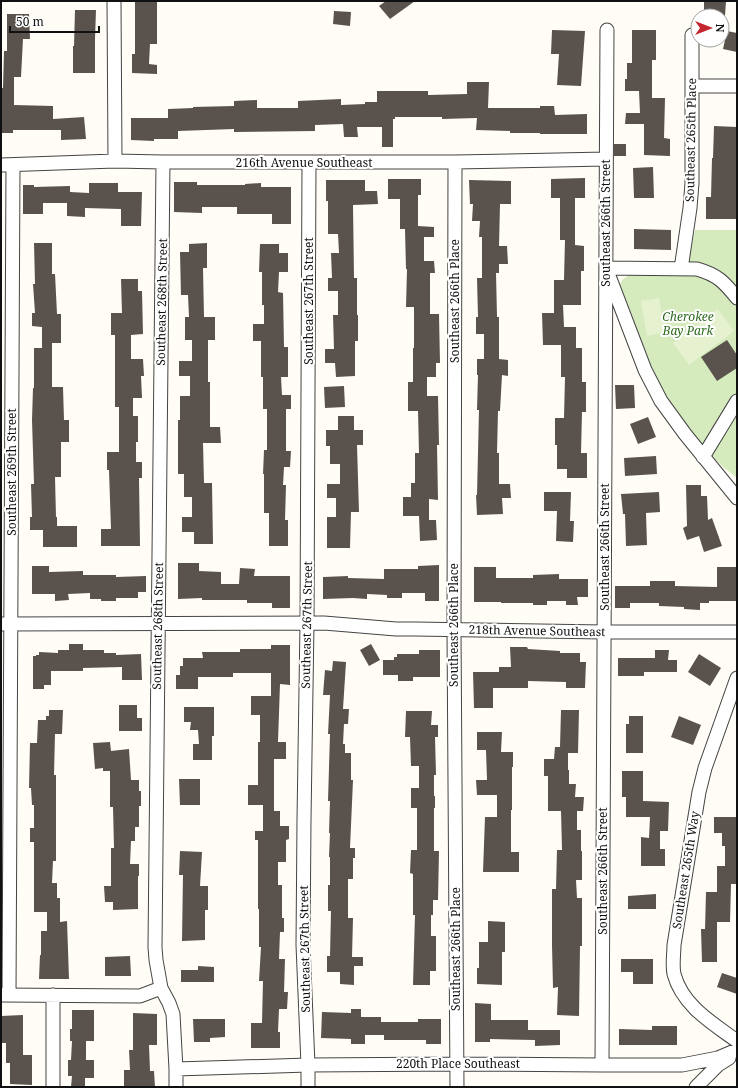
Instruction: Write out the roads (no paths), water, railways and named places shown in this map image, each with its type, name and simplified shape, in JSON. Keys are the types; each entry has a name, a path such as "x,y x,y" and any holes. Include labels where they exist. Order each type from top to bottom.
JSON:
{"street":[{"path":"114,1 115,161"},
{"name":"Southeast 266th Street","path":"602,1065 607,30"},
{"name":"Southeast 265th Place","path":"681,268 690,208 692,183 692,48"},
{"path":"692,86 737,86"},
{"name":"216th Avenue Southeast","path":"7,165 115,161 309,163 606,159"},
{"name":"Southeast 268th Street","path":"163,162 155,946 161,988 173,1014 176,1087"},
{"name":"Southeast 266th Place","path":"455,162 454,630 457,1087"},
{"name":"Southeast 267th Street","path":"308,1087 303,945 307,623 309,163"},
{"name":"Southeast 269th Street","path":"5,995 7,165"},
{"path":"737,298 723,282 708,272 681,268 606,268 645,370 661,401 737,498"},
{"path":"704,457 737,401"},
{"name":"218th Avenue Southeast","path":"6,624 324,623 396,629 737,632"},
{"name":"Southeast 265th Way","path":"737,678 705,768 699,792 673,959 674,973 684,995 697,1011 737,1041"},
{"path":"5,995 140,996 161,988"},
{"path":"52,1087 53,995"},
{"path":"696,1087 718,1065 737,1051"},
{"name":"220th Place Southeast","path":"176,1069 308,1065 682,1065 718,1058 737,1051"}],"park label":[{"name":"Cherokee Bay Park","path":"688,324"}]}
